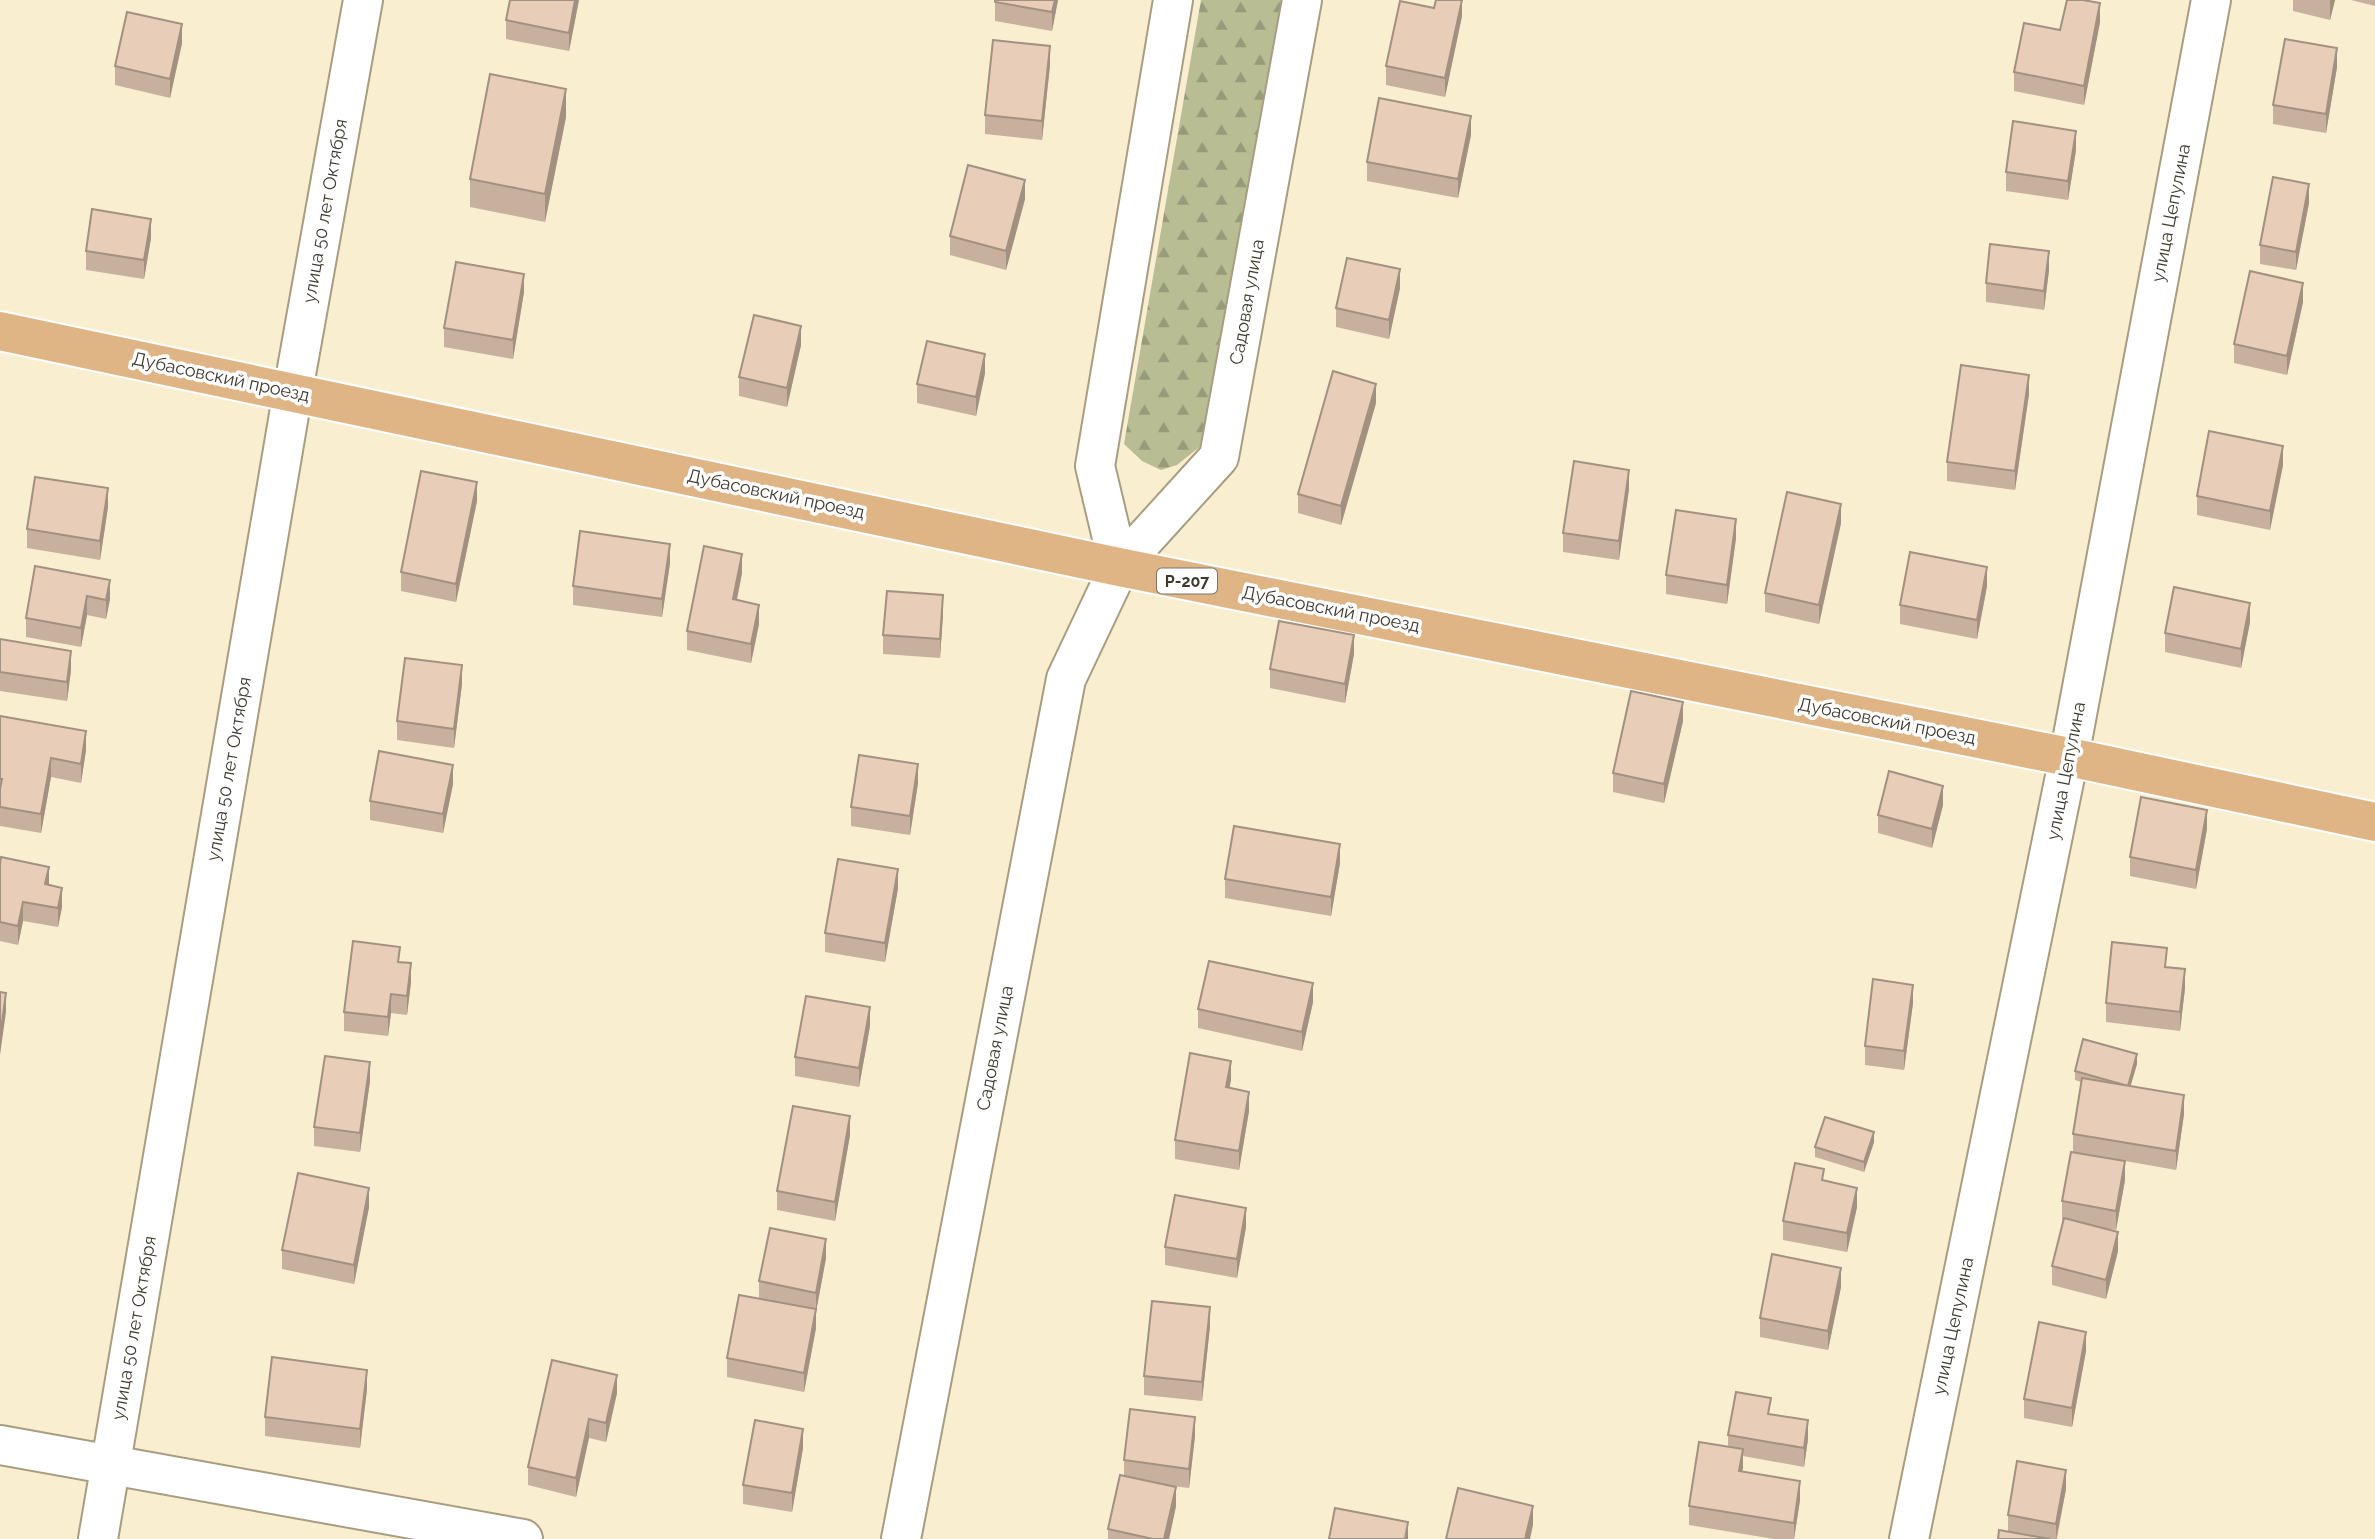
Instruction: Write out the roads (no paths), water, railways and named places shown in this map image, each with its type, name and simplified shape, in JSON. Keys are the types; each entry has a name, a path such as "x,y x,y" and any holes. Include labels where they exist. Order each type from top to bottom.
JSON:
{"main road":[{"name":"Дубасовский проезд","path":"0,331 1119,567 2069,757 2375,822"}],"street":[{"name":"улица 50 лет Октября","path":"98,1539 293,391 363,0"},
{"path":"1119,567 1095,466 1173,0"},
{"name":"Садовая улица","path":"901,1539 1066,679 1119,567 1219,457 1302,0"},
{"name":"улица Цепулина","path":"1909,1539 2069,757 2211,0"},
{"path":"0,1445 523,1539"}]}
